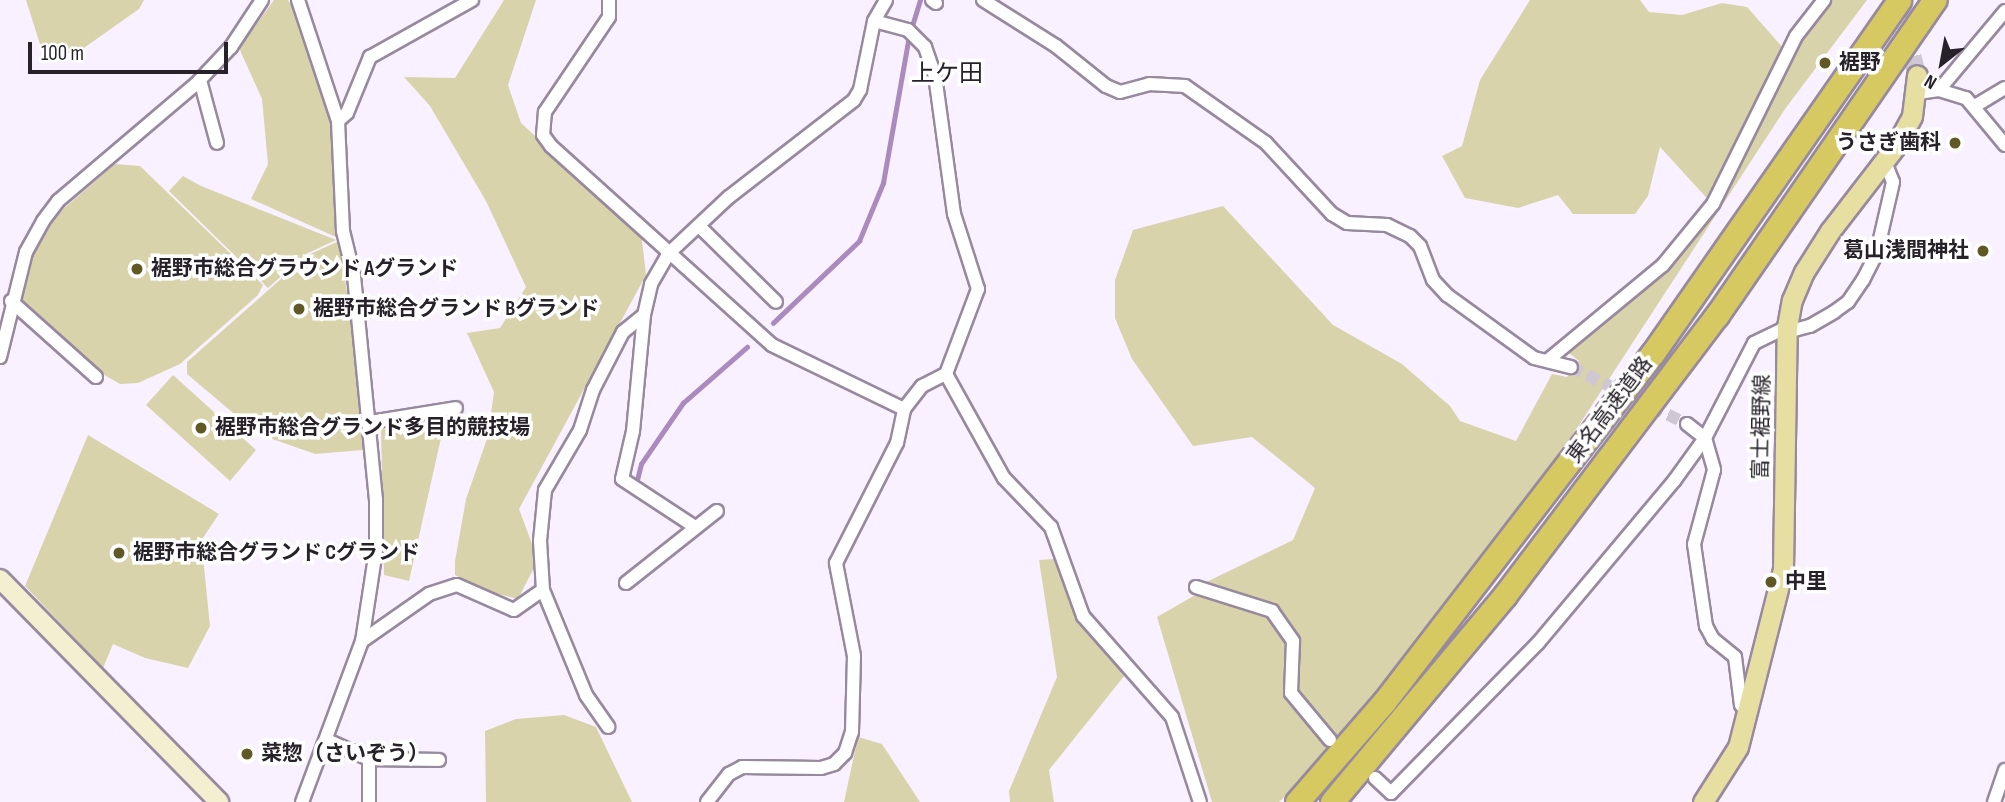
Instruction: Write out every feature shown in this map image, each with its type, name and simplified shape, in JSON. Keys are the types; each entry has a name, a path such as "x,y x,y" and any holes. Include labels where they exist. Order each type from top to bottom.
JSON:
{"highway":[{"name":"東名高速道路","path":"1297,802 1400,681 1653,353 1899,0"},
{"name":"東名高速道路","path":"1332,802 1505,594 1685,357 1934,0"}],"main road":[{"name":"富士裾野線","path":"1703,802 1727,769 1749,714 1783,569 1787,329 1804,272 1885,162 1912,116 1917,84"}],"street":[{"path":"0,356 3,324 26,251 58,201 157,122 200,80 231,47 262,0"},
{"path":"298,0 338,121 343,232 354,276 370,422 376,550 362,641 302,802"},
{"path":"338,121 348,113 370,57 472,0"},
{"path":"609,0 609,17 545,112 543,135 668,254 772,345 904,410"},
{"path":"695,527 622,479 633,431 644,315 651,285 668,254 854,100 860,90 874,21 886,0"},
{"path":"983,0 1056,46 1106,86 1120,92 1149,84 1185,86 1266,143 1332,214 1347,223 1387,225 1410,236 1447,295 1534,358 1571,367"},
{"path":"1548,360 1663,265 1713,204 1796,36 1824,0"},
{"path":"1938,90 2005,11"},
{"path":"708,802 729,774 742,767 821,768 834,764 845,753 852,732 853,656 836,564 897,443 904,410 922,386 946,374 978,289 963,253 945,171 936,76 915,34 874,21"},
{"path":"200,80 217,143"},
{"path":"1917,84 1966,98 2005,145"},
{"path":"1975,106 2005,88"},
{"path":"1375,778 1387,797 1538,643 1705,438 1754,342 1787,329 1810,326 1848,302 1863,281 1877,252 1893,182 1885,162"},
{"path":"699,226 776,302"},
{"path":"11,301 96,377"},
{"path":"608,727 586,695 543,590 540,541 545,490 575,439 593,390 623,332 644,315"},
{"path":"946,374 1004,478 1051,527 1083,616 1172,717 1200,802"},
{"path":"370,422 456,408"},
{"path":"1687,424 1705,438 1714,470 1693,561 1706,626 1713,639 1735,657 1741,705 1749,714"},
{"path":"626,583 718,511"},
{"path":"0,579 219,802"},
{"path":"362,641 429,594 457,585 514,610 543,590"},
{"path":"1196,587 1272,611 1293,641 1291,693 1330,740"},
{"path":"327,740 369,759 439,760"},
{"path":"369,759 369,802"},
{"path":"1994,802 2005,770"}],"shaded area":[{"path":"26,0 144,0 139,9 81,50 45,60"},
{"path":"274,0 288,0 309,35 334,118 336,237 251,199 268,164 262,99 239,48"},
{"path":"504,0 536,0 508,85 521,123 641,232 646,275 519,509 538,560 518,599 487,591 455,575 455,561 466,499 488,436 494,392 467,333 500,328 526,287 486,201 430,106 404,77 455,78"},
{"path":"1530,0 1640,0 1649,12 1682,15 1722,3 1747,7 1790,56 1829,0 1867,0 1785,109 1523,511 1330,757 1279,802 1212,802 1157,617 1197,594 1196,587 1293,540 1315,488 1252,437 1193,446 1132,359 1115,318 1115,280 1133,230 1223,206 1333,325 1402,364 1450,406 1460,421 1516,441 1552,374 1567,377 1579,361 1569,353 1669,265 1715,207 1660,147 1648,196 1635,214 1573,214 1558,195 1518,208 1465,198 1442,156 1462,146 1480,80"},
{"name":"裾野市総合グラウンド Aグランド","path":"115,164 140,166 263,285 258,295 180,364 138,383 120,384 106,376 19,299 32,254 54,217"},
{"path":"183,176 201,186 336,240 306,254 268,288 169,191"},
{"name":"裾野市総合グランド Bグランド","path":"339,241 366,416 363,450 315,454 258,434 187,374 187,362 308,255"},
{"name":"裾野市総合グランド多目的競技場","path":"173,375 256,450 230,481 146,405"},
{"path":"445,420 409,581 384,575 381,427"},
{"name":"裾野市総合グランド Cグランド","path":"88,435 219,514 196,548 203,557 210,626 188,668 145,658 113,644 103,668 25,586"},
{"path":"1054,559 1083,623 1125,675 1049,770 1054,802 1010,802 1009,791 1057,677 1039,560"},
{"path":"564,715 596,727 632,802 486,802 485,731 516,719"},
{"path":"858,737 882,744 920,802 844,802"}],"waterway":[{"path":"773,323 859,241 883,183 909,36 920,0"},
{"path":"637,480 641,464 683,403 747,347"}],"tunnel":[{"path":"1897,0 1917,75"},
{"path":"1571,367 1687,424"}],"place":[{"name":"裾野","path":"1825,63"},
{"name":"うさぎ歯科","path":"1955,143"},
{"name":"葛山浅間神社","path":"1983,251"},
{"name":"裾野市総合グラウンド Aグランド","path":"137,269"},
{"name":"裾野市総合グランド Bグランド","path":"299,309"},
{"name":"裾野市総合グランド多目的競技場","path":"201,428"},
{"name":"裾野市総合グランド Cグランド","path":"119,553"},
{"name":"中里","path":"1771,582"},
{"name":"菜惣（さいぞう）","path":"247,754"}],"district":[{"name":"上ケ田","path":"947,74"}]}
